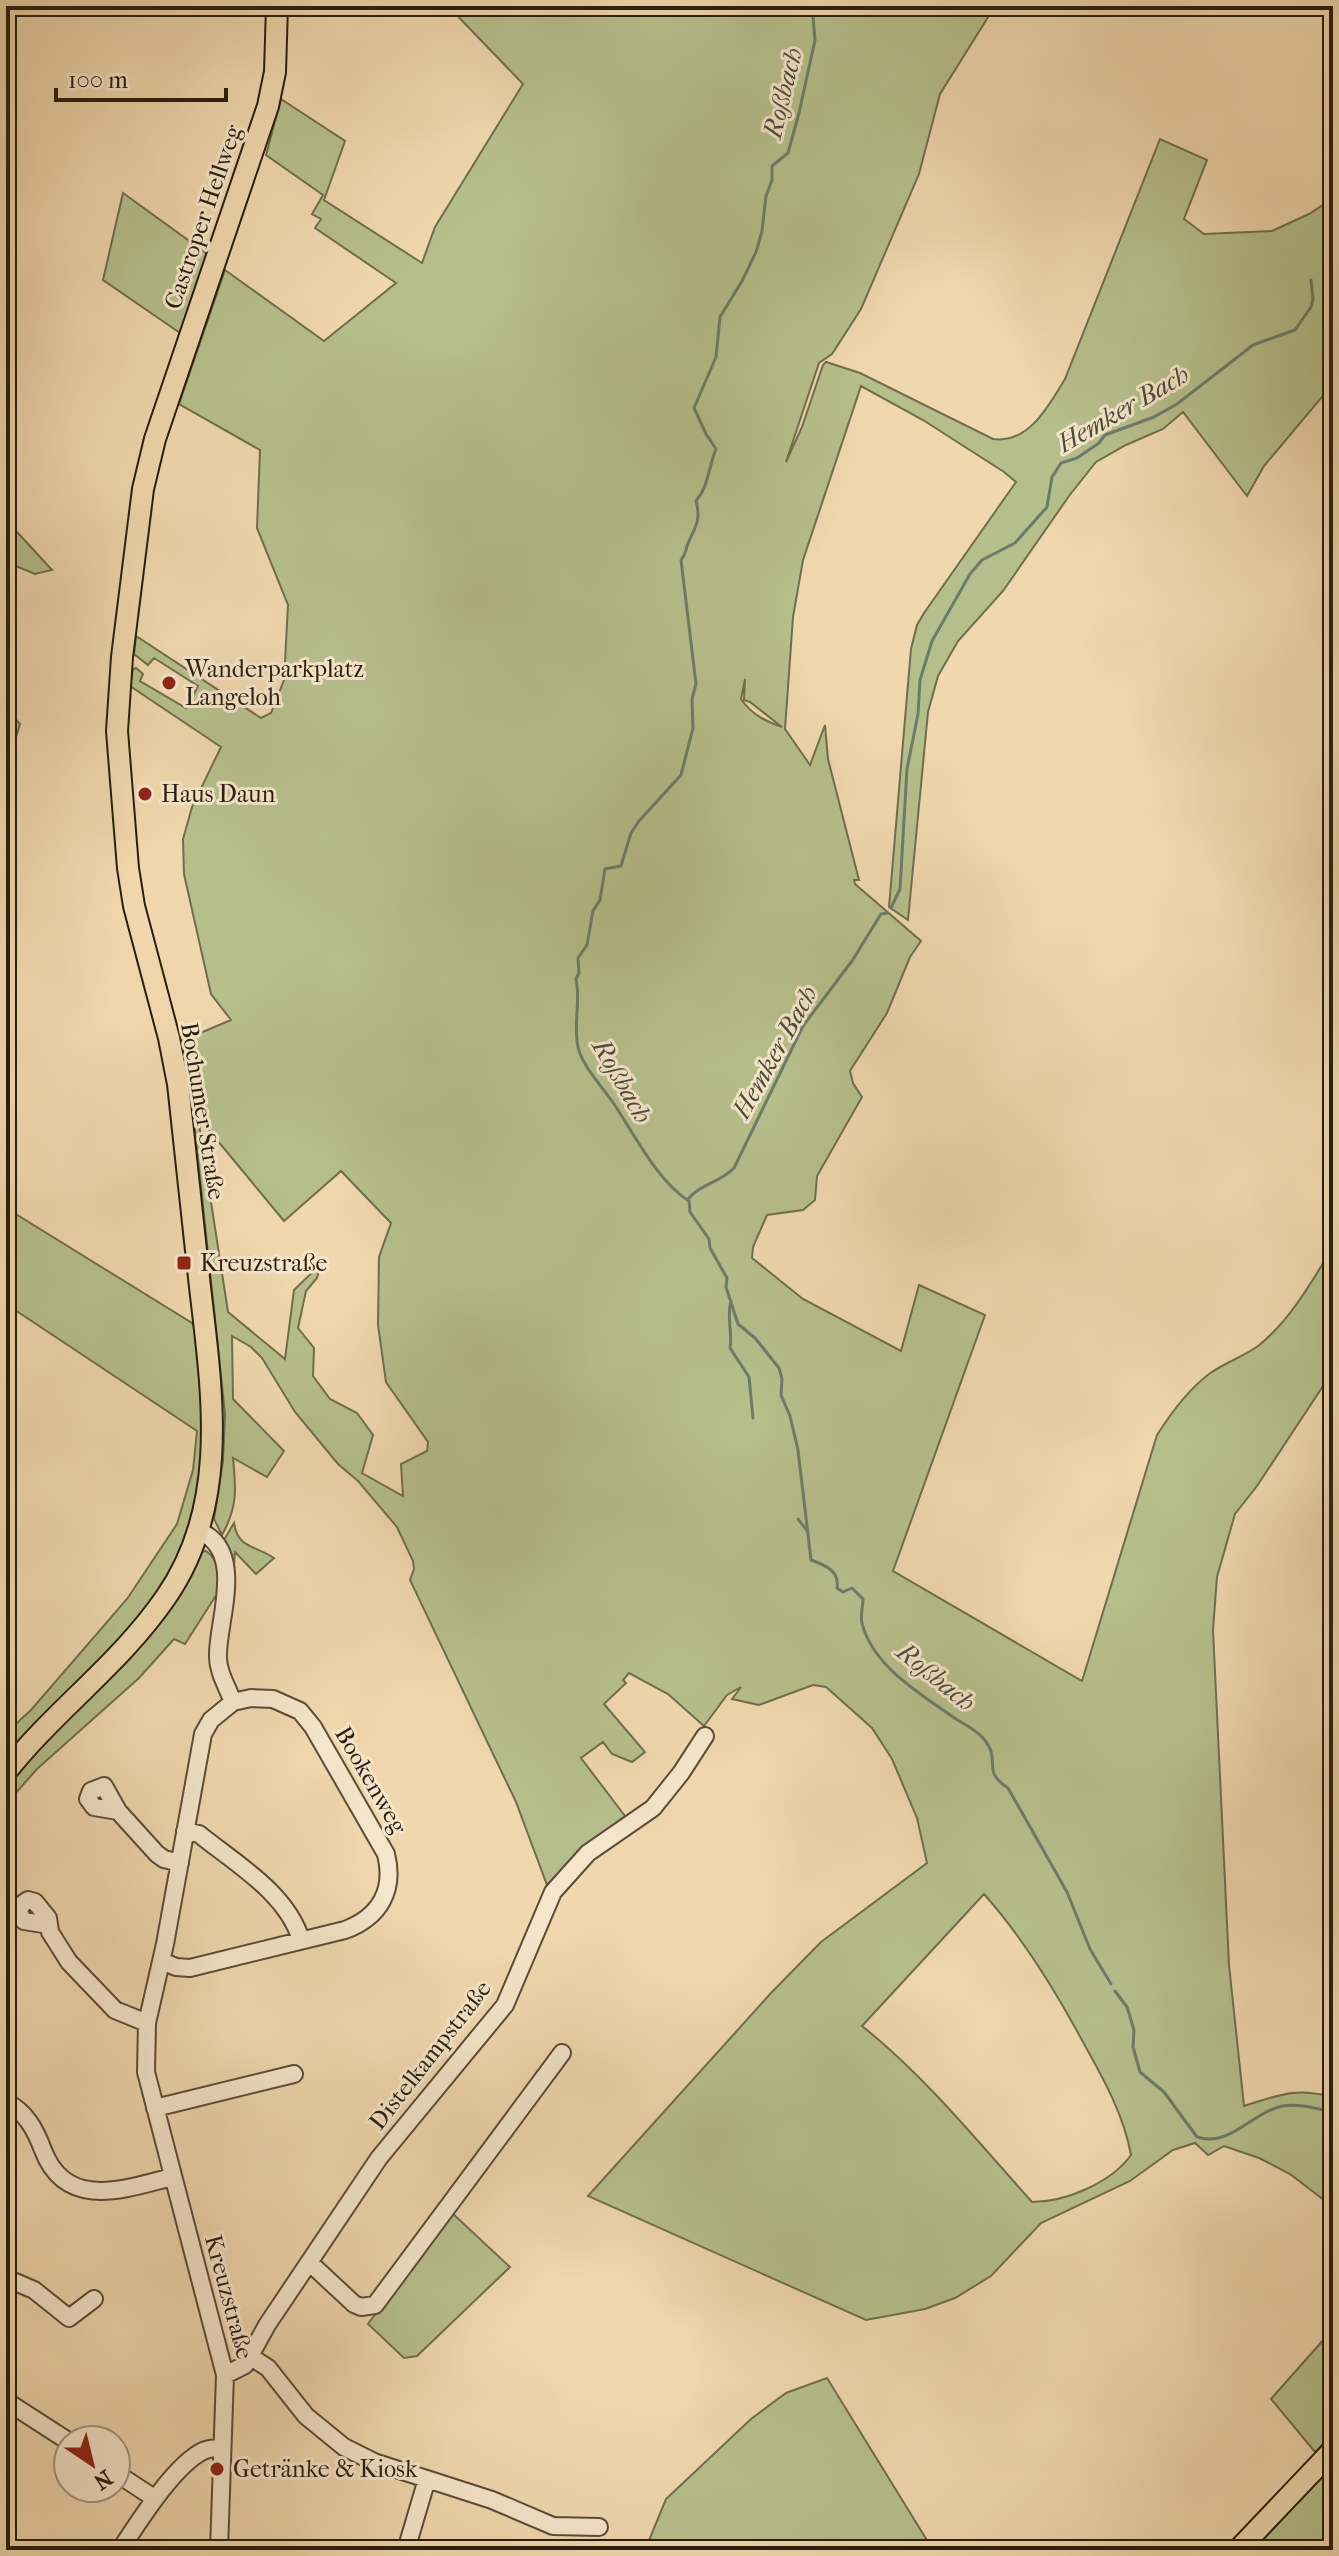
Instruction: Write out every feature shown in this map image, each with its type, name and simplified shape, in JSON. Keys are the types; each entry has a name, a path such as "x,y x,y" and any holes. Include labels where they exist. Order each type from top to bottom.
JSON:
{"main road":[{"name":"Castroper Hellweg","path":"169,395 268,106 275,72 277,6"},
{"name":"Bochumer Straße","path":"6,1772 143,1628 180,1575 199,1531 209,1486 213,1440 206,1337 178,1084 134,906 124,842 117,731 125,625 143,489 169,395"},
{"path":"1238,2550 1333,2450"}],"street":[{"path":"199,1531 215,1545 224,1563 227,1599 218,1661 233,1702"},
{"name":"Bookenweg","path":"162,1961 176,1967 190,1968 345,1930 372,1915 389,1887 390,1869 386,1854 307,1718 292,1706 273,1699 251,1698 233,1702"},
{"name":"Kreuzstraße","path":"219,2550 225,2375 146,2072 147,2023 162,1961 203,1734 220,1710 233,1702"},
{"name":"Distelkampstraße","path":"251,2357 267,2325 379,2158 505,2005 553,1892 588,1853 653,1808 705,1736"},
{"path":"118,1811 157,1854 180,1863"},
{"path":"185,1831 199,1834 277,1898 296,1925 301,1940"},
{"path":"49,1925 50,1932 69,1962 115,2010 147,2023"},
{"path":"310,2263 354,2304 361,2307 375,2305 562,2053"},
{"path":"155,2108 294,2074"},
{"path":"6,2102 24,2115 32,2126 47,2160 55,2170 81,2189 119,2191 172,2177"},
{"path":"6,2278 34,2290 69,2318 94,2299"},
{"path":"225,2375 240,2369 251,2357 268,2368 306,2416 344,2447 374,2462 492,2500 553,2526 599,2527"},
{"path":"6,2401 52,2431"},
{"path":"120,2550 154,2498 195,2456 206,2449 222,2448"},
{"path":"406,2550 427,2479"},
{"path":"132,2484 154,2498"}],"green space":[{"path":"448,6 995,6 940,94 919,174 861,309 832,354 819,363 786,462 826,362 860,373 993,439 1006,439 1027,429 1045,411 1065,379 1160,139 1207,160 1184,219 1204,234 1272,231 1309,214 1333,198 1333,378 1322,397 1264,466 1247,496 1183,412 1163,429 1096,462 1003,591 958,641 938,676 928,712 908,920 889,907 911,649 917,625 924,613 1016,482 923,420 861,386 803,560 793,617 785,729 810,765 825,725 828,759 859,880 854,880 855,884 921,941 910,957 887,1013 850,1071 862,1097 817,1176 815,1200 803,1210 767,1215 753,1247 752,1258 803,1299 901,1351 919,1285 985,1315 893,1571 1082,1681 1157,1435 1180,1402 1201,1380 1270,1336 1300,1300 1333,1247 1333,1380 1327,1380 1235,1514 1217,1577 1213,1630 1229,1965 1244,2106 1297,2093 1333,2097 1333,2207 1290,2174 1259,2158 1224,2146 1208,2155 1195,2143 1173,2150 1130,2181 1041,2223 991,2276 955,2298 925,2309 866,2320 588,2196 821,1942 927,1863 917,1818 892,1759 872,1728 826,1687 813,1685 759,1705 732,1699 741,1687 727,1695 704,1726 668,1694 629,1673 623,1680 626,1683 604,1704 645,1752 632,1762 612,1754 603,1742 581,1758 628,1820 604,1835 547,1885 516,1802 410,1580 413,1561 397,1527 295,1412 262,1358 232,1336 233,1399 284,1451 267,1477 233,1458 235,1497 222,1535 214,1519 223,1461 225,1414 194,1121 199,1124 228,1312 285,1359 294,1290 321,1264 317,1278 306,1291 298,1328 314,1348 313,1376 330,1399 357,1413 373,1435 362,1473 403,1496 401,1464 427,1451 428,1442 386,1382 378,1325 379,1257 391,1223 341,1171 284,1221 198,1117 193,1103 181,1041 231,1020 211,994 184,874 183,839 192,807 221,747 130,686 133,669 136,668 143,674 140,681 186,708 198,686 154,658 148,665 134,654 136,636 261,718 271,713 284,680 288,605 257,528 260,450 179,404 225,270 324,341 396,283 315,228 321,219 312,214 323,195 266,155 281,99 345,141 324,200 422,263 435,227 523,84","holes":["745,679 744,700 782,727 759,716 741,699","984,1894 1026,1947 1061,2003 1105,2083 1128,2140 1131,2155 1112,2174 1086,2189 1059,2199 1032,2202 930,2088 862,2026"]},
{"path":"123,193 210,256 183,335 103,280"},
{"path":"6,520 52,570 35,574 6,562"},
{"path":"6,708 20,724 6,770"},
{"path":"6,1208 192,1323 196,1330 205,1446 190,1533 153,1604 6,1761 6,1733 31,1710 127,1599 177,1524 193,1470 197,1431 6,1304"},
{"path":"234,1523 243,1542 274,1558 256,1574 235,1552 234,1565 224,1540"},
{"path":"206,1551 217,1566 221,1600 215,1597 185,1644 174,1639 139,1678 37,1769 6,1804 6,1783 20,1765 198,1552"},
{"path":"451,2212 510,2267 417,2356 404,2358 368,2324"},
{"path":"1333,2329 1333,2438 1315,2452 1271,2399"},
{"path":"827,2378 933,2550 645,2550 666,2499 751,2419 786,2393"},
{"path":"1333,2464 1333,2550 1250,2550"}],"waterway":[{"name":"Roßbach","path":"812,6 815,40 788,153 772,166 772,180 756,252 720,317 716,357 694,408 716,449 706,483 696,501 697,522 681,560 696,684 692,699 693,728 681,775 631,833 621,866 605,869 587,945 578,958 577,1038 583,1061 647,1157 667,1182 689,1201 690,1212 709,1239 710,1248 727,1278 726,1287 738,1324 755,1338 779,1368 781,1395 798,1450 811,1560 834,1573 837,1588 843,1592 852,1588 863,1599 861,1615 867,1638 886,1665 912,1688 973,1729 989,1746 995,1776 1008,1788 1067,1892 1090,1949 1111,1984"},
{"name":"Hemker Bach","path":"891,908 900,889 907,769 918,714 920,680 932,641 970,574 982,560 1015,543 1047,507 1052,477 1061,463 1077,458 1105,435 1154,417 1177,404 1253,345 1295,330 1311,307 1311,280"},
{"name":"Hemker Bach","path":"687,1200 734,1168 803,1026 852,961 881,914 888,913"},
{"path":"731,1301 730,1348 749,1377 753,1418"},
{"name":"Roßbach","path":"798,1519 808,1532"},
{"name":"Roßbach","path":"1115,1991 1127,2007 1140,2072 1164,2092 1197,2137 1220,2138 1283,2106 1333,2112"}],"place":[{"name":"Wanderparkplatz Langeloh","path":"169,683"},
{"name":"Haus Daun","path":"145,794"},
{"name":"Kreuzstraße","path":"184,1263"},
{"name":"Getränke & Kiosk","path":"217,2469"}]}
